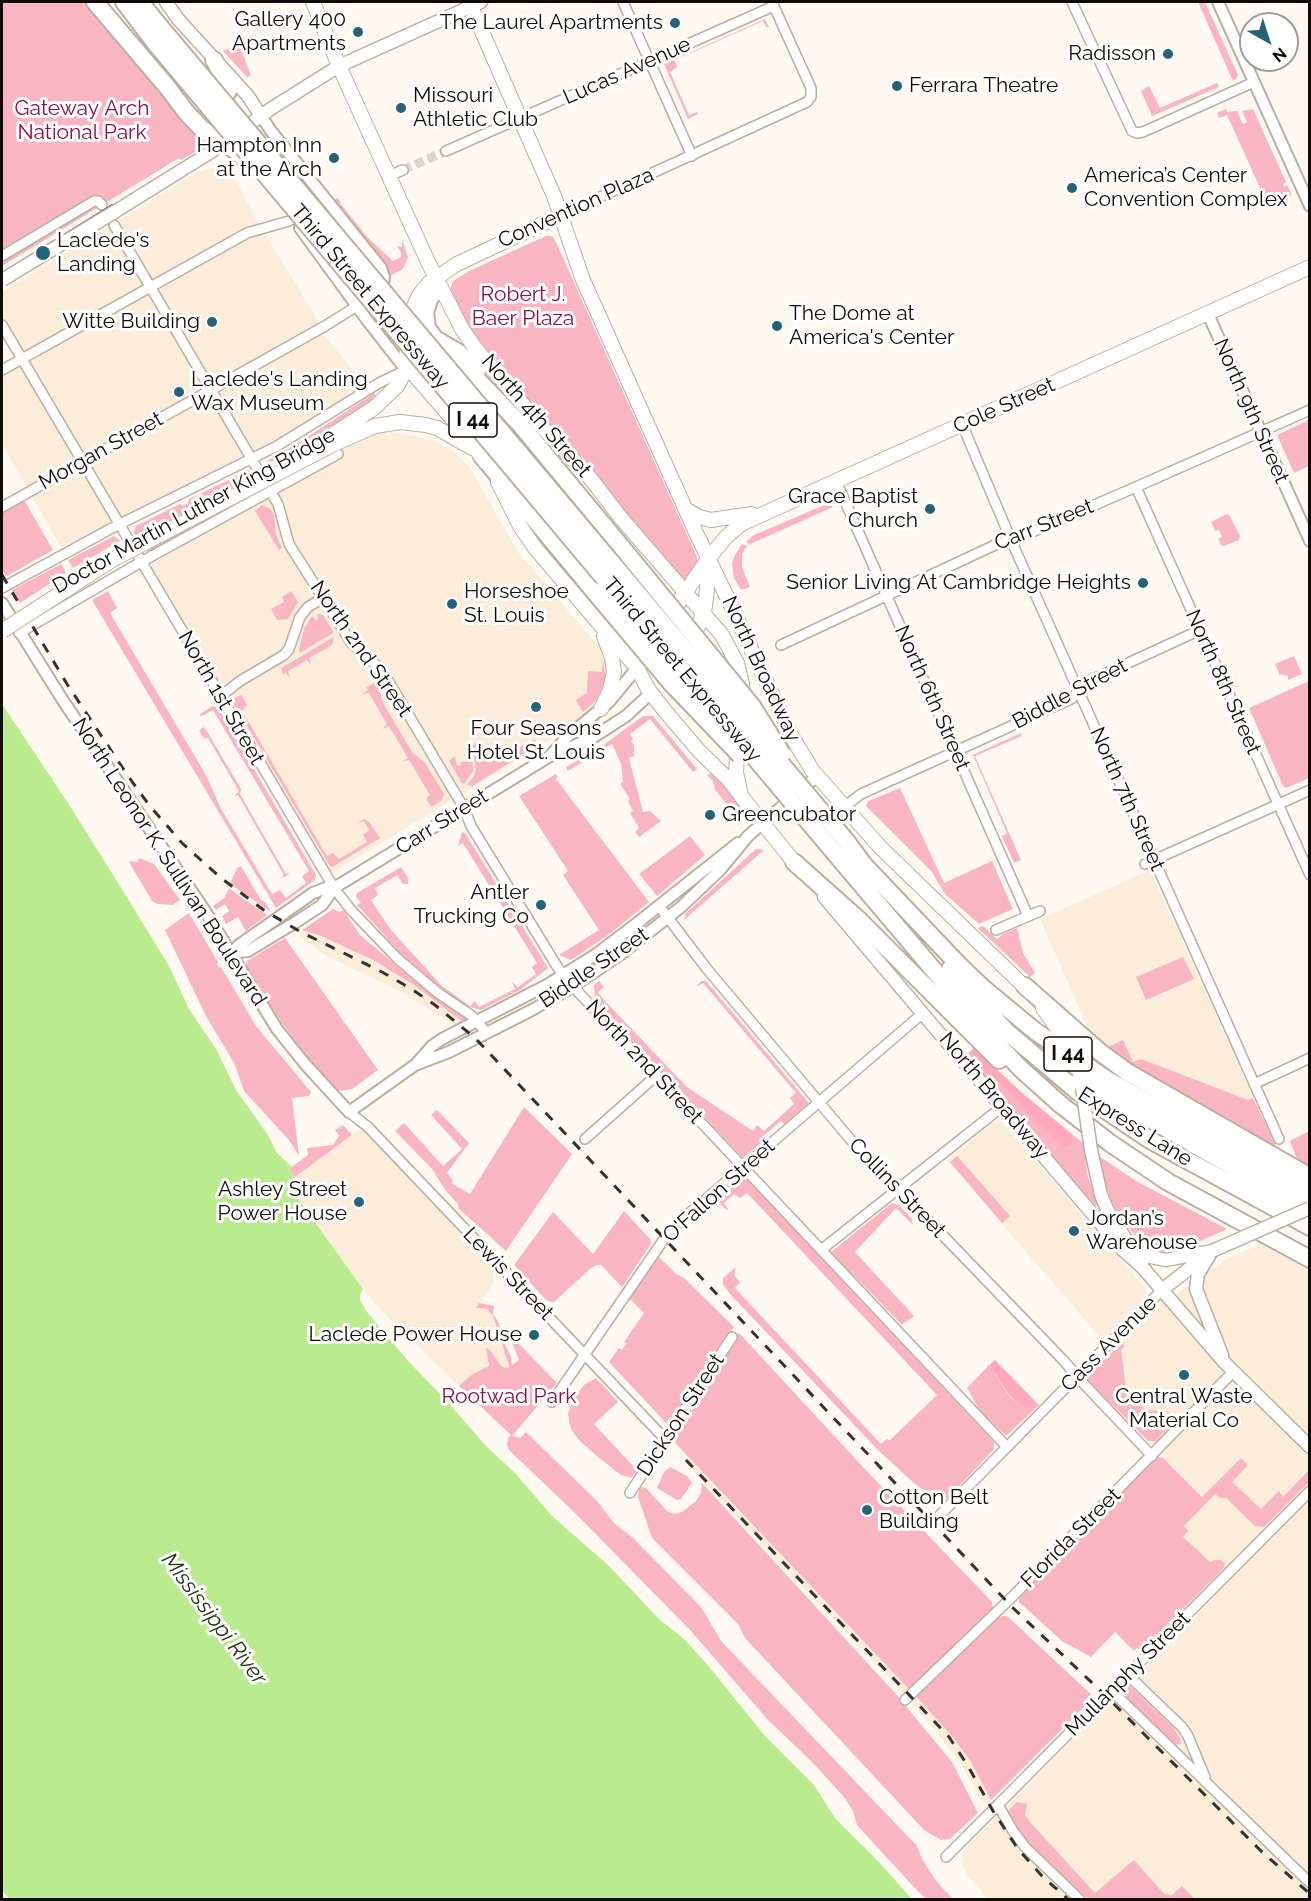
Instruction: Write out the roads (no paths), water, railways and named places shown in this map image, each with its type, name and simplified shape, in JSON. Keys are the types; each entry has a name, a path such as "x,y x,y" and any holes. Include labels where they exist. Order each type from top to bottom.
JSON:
{"highway":[{"path":"95,2 186,112 197,124 223,144"},
{"name":"Third Street Expressway","path":"124,2 161,39 794,779 840,847 978,1024 1035,1083 1085,1125 1140,1163 1213,1208 1310,1259"},
{"name":"Third Street Expressway","path":"140,2 161,39 788,797 840,847 864,865 959,964 1035,1031 1106,1079 1310,1194"},
{"path":"168,88 194,109 211,110 224,100 228,91 214,60"},
{"path":"436,278 436,288 429,299 425,313 427,328 435,339 459,353 488,379 519,423"},
{"path":"406,369 433,362 450,364 465,369 479,380 519,423 752,706 772,736 794,779"},
{"path":"482,456 691,705 788,797"},
{"path":"794,862 858,919 991,1054 1035,1083"},
{"name":"Express Lane","path":"864,865 925,942 989,1014 1046,1066 1077,1091 1150,1140 1310,1227"},
{"path":"1025,986 1100,1052 1127,1072 1310,1178"},
{"path":"1080,1079 1310,1209"}],"main road":[{"path":"166,2 178,19 248,96 261,116"},
{"name":"North 4th Street","path":"313,2 389,176 462,329 541,426 587,474 621,518 704,613"},
{"path":"2,280 223,144 261,116 339,66 474,3"},
{"name":"North Broadway","path":"474,3 520,118 555,196 583,280 685,509 785,724 805,760 844,807 887,854 1025,986 1049,1015 1066,1041 1080,1079 1091,1150 1101,1195 1143,1268"},
{"name":"Convention Plaza","path":"406,369 411,313 419,295 436,278 468,258 561,215"},
{"name":"Cole Street","path":"637,668 708,559 734,529 764,513 1310,267"},
{"path":"406,369 411,370 482,456 527,537 599,626 642,672 656,674 674,666"},
{"name":"Doctor Martin Luther King Bridge","path":"2,631 112,560 334,445 359,419 382,402 398,386 406,369"},
{"name":"Doctor Martin Luther King Bridge","path":"2,621 108,554 375,426 394,423 426,424 448,434 482,456"},
{"path":"685,509 699,517 711,519 764,513"},
{"path":"651,693 690,645 704,613 708,559"},
{"name":"North Broadway","path":"704,613 733,652 742,684 736,772 741,796 794,862 1123,1250 1143,1268 1229,1367 1310,1447"},
{"path":"599,626 610,650 614,666 612,685 602,709"},
{"path":"637,668 651,693 699,751 729,780 741,796"},
{"name":"Cass Avenue","path":"1162,1290 1188,1267 1212,1251 1310,1209"},
{"path":"1133,1248 1146,1256 1166,1260 1212,1251"},
{"path":"1212,1251 1198,1274 1196,1289 1229,1367"}],"street":[{"path":"623,2 692,156"},
{"path":"1072,2 1132,131 1143,132 1254,82"},
{"path":"1218,2 1310,206"},
{"name":"Lucas Avenue","path":"446,151 773,4"},
{"name":"Convention Plaza","path":"561,215 810,100 811,88 773,4"},
{"path":"261,116 270,131 383,272 383,282 357,306"},
{"path":"2,588 119,525 290,439 406,369 294,219 262,180 223,144"},
{"path":"389,176 404,170"},
{"path":"2,370 247,233 294,219 323,197"},
{"path":"2,256 91,202 100,203"},
{"name":"North 2nd Street","path":"114,225 271,491 282,513 289,544 352,644 386,677 464,808 471,826 563,975 1007,1447"},
{"name":"Morgan Street","path":"2,507 326,326 357,306"},
{"name":"North 9th Street","path":"1208,314 1310,541"},
{"name":"North 1st Street","path":"2,326 334,888 406,967 435,992 477,1020 486,1032"},
{"name":"Carr Street","path":"781,645 995,545 1136,488 1310,410"},
{"name":"North 7th Street","path":"962,424 1078,691 1149,862 1254,1083 1278,1139"},
{"path":"19,633 141,562 271,491 334,445"},
{"name":"North 6th Street","path":"836,481 1028,916"},
{"name":"North 8th Street","path":"1136,488 1310,876"},
{"path":"219,693 225,686 240,681 287,652 300,617 308,607 323,598"},
{"name":"North Leonor K. Sullivan Boulevard","path":"2,603 19,633 150,832 205,911 277,1029 305,1064 350,1112"},
{"name":"Biddle Street","path":"844,807 861,794 1071,699 1089,681 1200,630"},
{"name":"Carr Street","path":"550,756 567,737 617,694 637,668"},
{"name":"Carr Street","path":"231,953 313,893 326,888 334,888 550,756 573,748 606,730 626,716 651,693"},
{"name":"Biddle Street","path":"350,1112 415,1065 432,1046 563,975 618,939 711,863 748,836 817,776"},
{"path":"1149,862 1310,790"},
{"name":"Biddle Street","path":"415,1065 449,1052 573,986 621,954 668,918 720,870 748,836"},
{"name":"Collins Street","path":"659,906 706,969 872,1163 1064,1361 1152,1456"},
{"path":"996,930 1040,911"},
{"name":"O'Fallon Street","path":"552,1402 664,1238 923,1013"},
{"path":"1254,1083 1310,1058"},
{"path":"585,1138 657,1076"},
{"path":"821,1250 1003,1106"},
{"name":"Lewis Street","path":"350,1112 368,1127 665,1439"},
{"name":"Cass Avenue","path":"936,1520 1162,1290"},
{"name":"Dickson Street","path":"630,1493 732,1337"},
{"name":"Florida Street","path":"905,1700 1007,1602 1152,1456 1229,1367"},
{"name":"Mullanphy Street","path":"946,1857 1310,1491"},
{"path":"1128,1675 1182,1727 1207,1782"},
{"path":"1112,1691 1310,1883"},
{"path":"998,1805 1025,1847 1080,1899"}],"water":[{"name":"Mississippi River","path":"2,704 68,803 169,966 189,1009 216,1049 236,1090 268,1135 277,1153 292,1167 289,1169 297,1180 289,1186 363,1289 360,1300 367,1312 408,1361 485,1445 516,1474 551,1515 609,1566 659,1619 684,1639 765,1736 814,1785 835,1818 912,1899 11,1900 2,1891"}],"tunnel":[{"path":"403,170 446,151"}],"tram line":[{"path":"2,273 112,205"},
{"path":"2,285 118,214"}],"railway":[{"path":"2,575 67,684 128,776 149,805 182,843 221,878 265,911 410,988 475,1038 1013,1608 1106,1696 1261,1851 1310,1894"},
{"path":"686,1460 949,1737 1018,1849 1043,1877 1069,1900"}],"place":[{"name":"The Laurel Apartments","path":"675,23"},
{"name":"Gallery 400 Apartments","path":"358,32"},
{"name":"Radisson","path":"1168,54"},
{"name":"Ferrara Theatre","path":"897,86"},
{"name":"Missouri Athletic Club","path":"401,108"},
{"name":"Hampton Inn at the Arch","path":"334,158"},
{"name":"America’s Center Convention Complex","path":"1072,188"},
{"name":"Laclede's Landing","path":"43,253"},
{"name":"Witte Building","path":"212,322"},
{"name":"The Dome at America's Center","path":"777,326"},
{"name":"Laclede's Landing Wax Museum","path":"179,392"},
{"name":"Grace Baptist Church","path":"930,509"},
{"name":"Senior Living At Cambridge Heights","path":"1143,583"},
{"name":"Horseshoe St. Louis","path":"452,604"},
{"name":"Four Seasons Hotel St. Louis","path":"536,707"},
{"name":"Greencubator","path":"710,815"},
{"name":"Antler Trucking Co","path":"541,905"},
{"name":"Ashley Street Power House","path":"359,1202"},
{"name":"Jordan’s Warehouse","path":"1074,1231"},
{"name":"Laclede Power House","path":"534,1335"},
{"name":"Central Waste Material Co","path":"1184,1375"},
{"name":"Cotton Belt Building","path":"867,1510"}],"park label":[{"name":"Gateway Arch National Park","path":"82,121"},
{"name":"Robert J. Baer Plaza","path":"523,307"},
{"name":"Rootwad Park","path":"509,1397"}]}
